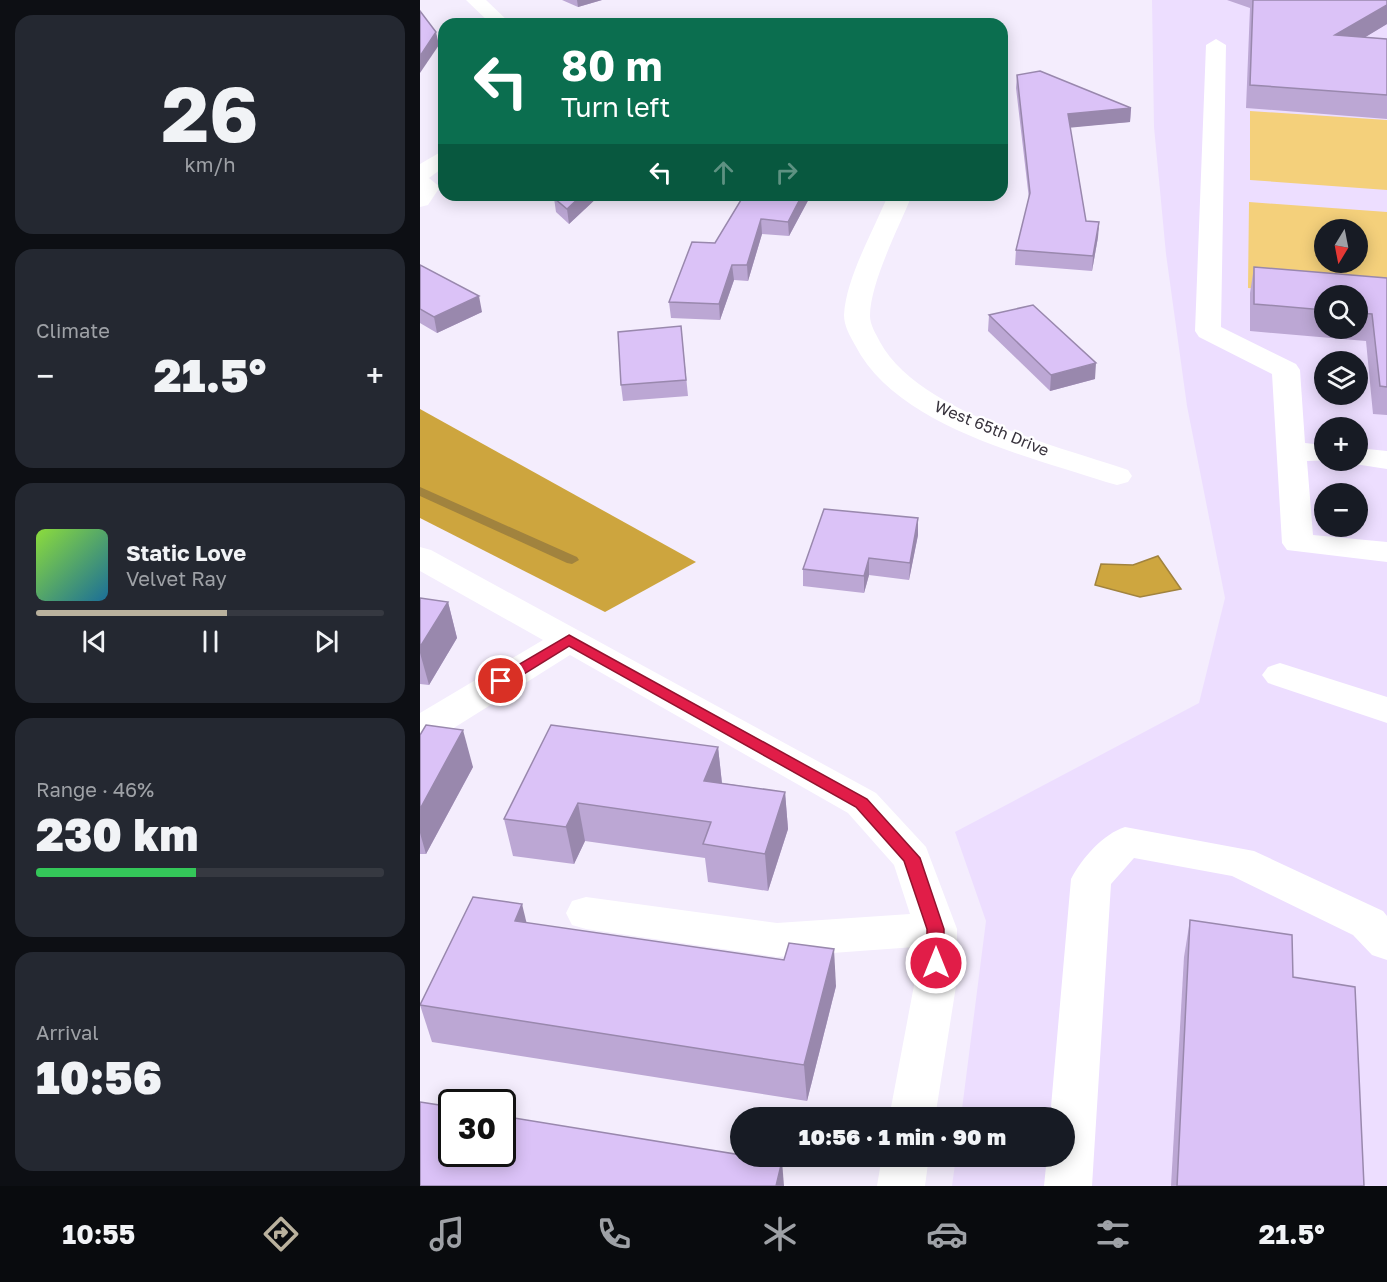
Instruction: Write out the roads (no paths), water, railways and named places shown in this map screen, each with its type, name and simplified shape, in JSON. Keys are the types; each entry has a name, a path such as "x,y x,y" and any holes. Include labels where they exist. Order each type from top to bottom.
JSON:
{"street":[{"path":"475,0 495,18"},
{"path":"1216,45 1208,332 1286,370 1298,543 1387,552"},
{"path":"420,174 438,162"},
{"path":"420,183 429,187 420,200"},
{"name":"West 65th Drive","path":"898,201 864,289 857,317 865,346 887,375 920,399 958,418 1117,476"},
{"path":"1291,450 1314,453"},
{"path":"1368,458 1387,460"},
{"path":"420,557 862,803 912,858 936,929 936,980 914,1107"},
{"path":"420,726 428,727 569,640"},
{"path":"1281,675 1387,710"},
{"path":"1068,1186 1091,879 1125,842 1240,862 1368,923 1387,943"},
{"path":"586,913 777,940 936,929"},
{"path":"901,1186 904,1167"}],"waterway":[{"path":"420,491 572,560"}]}
